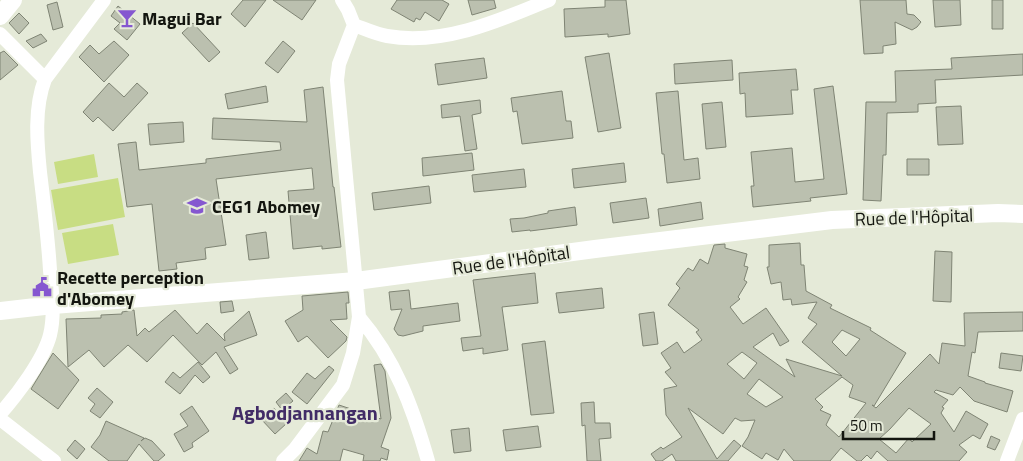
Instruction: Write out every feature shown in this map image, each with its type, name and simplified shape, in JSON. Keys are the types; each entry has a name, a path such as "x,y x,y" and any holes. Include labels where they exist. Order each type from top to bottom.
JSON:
{"street":[{"path":"0,16 13,0"},
{"path":"0,414 38,362 50,333 53,305 47,224 38,148 40,92 45,79 104,0"},
{"path":"283,461 295,449 343,385 353,353 358,317 337,80 340,64 354,25 342,0"},
{"path":"354,25 376,34 389,36 414,38 444,35 482,26 549,0"},
{"path":"0,34 45,79"},
{"name":"Rue de l'Hôpital","path":"0,311 53,305 356,281 832,220 998,213 1023,214"},
{"path":"358,317 387,355 413,410 428,461"},
{"path":"0,419 54,461"},
{"path":"1007,461 1023,419"}],"green space":[{"path":"94,154 98,177 58,184 54,162"},
{"path":"118,178 125,217 58,230 51,190"},
{"path":"113,224 119,255 68,264 62,233"}],"building":[{"path":"243,0 266,0 245,27 231,14"},
{"path":"273,0 316,0 302,20"},
{"path":"397,0 442,0 449,4 439,21 425,12 420,20 416,18 414,22 391,9"},
{"path":"468,0 494,0 496,8 472,15"},
{"path":"605,0 626,0 630,34 608,37 608,34 565,37 564,9 605,7"},
{"path":"860,0 906,0 907,14 914,15 921,22 912,30 895,22 896,44 883,46 883,53 864,54"},
{"path":"933,0 960,0 961,25 935,27"},
{"path":"992,0 1003,0 1003,29 992,29"},
{"path":"57,2 63,27 53,30 47,5"},
{"path":"118,6 140,24 127,40 114,29 120,23 111,16"},
{"path":"19,13 29,23 19,34 9,23"},
{"path":"193,23 220,52 209,62 182,33"},
{"path":"41,34 47,41 33,48 26,41"},
{"path":"114,41 129,55 104,82 79,57 90,45 99,54"},
{"path":"283,41 295,51 278,73 265,63"},
{"path":"4,51 18,65 0,80 0,53"},
{"path":"609,53 621,128 598,132 585,57"},
{"path":"1023,54 1023,75 935,80 936,103 918,104 918,112 887,113 886,155 883,155 881,201 863,200 866,102 896,102 895,71 952,69 951,58"},
{"path":"484,58 487,78 438,85 435,64"},
{"path":"732,60 733,80 675,84 674,64"},
{"path":"796,69 798,90 791,90 793,114 746,117 745,93 740,94 739,73"},
{"path":"109,83 124,97 137,83 148,93 113,131 98,117 93,122 83,112"},
{"path":"266,86 268,102 228,109 225,94"},
{"path":"833,86 847,194 810,198 811,201 753,207 751,186 754,186 751,152 792,148 795,182 824,179 814,89"},
{"path":"323,87 341,247 322,249 322,246 293,249 288,191 314,189 312,168 216,179 226,245 205,248 206,259 176,263 177,269 159,271 152,204 127,207 118,144 136,142 139,170 206,163 206,159 281,150 280,142 212,139 213,118 307,122 304,90"},
{"path":"562,91 566,121 571,121 573,138 522,144 517,111 513,112 511,98"},
{"path":"678,91 684,160 698,158 700,179 667,183 656,93"},
{"path":"480,100 481,113 472,115 477,149 465,151 460,116 442,118 441,105"},
{"path":"722,102 726,147 706,149 702,104"},
{"path":"961,106 963,144 938,145 936,107"},
{"path":"183,122 184,142 150,145 148,124"},
{"path":"472,153 474,170 423,176 422,158"},
{"path":"907,159 929,159 929,175 907,175"},
{"path":"624,163 626,182 574,188 572,169"},
{"path":"524,169 526,187 474,192 472,175"},
{"path":"429,186 431,203 374,210 372,193"},
{"path":"646,198 649,218 613,223 610,203"},
{"path":"701,202 703,219 660,226 658,209"},
{"path":"575,207 577,225 512,232 510,219 524,218 548,213 548,211"},
{"path":"266,232 269,258 249,260 246,235"},
{"path":"800,243 801,265 804,265 806,291 832,305 830,308 871,328 870,330 906,353 874,406 872,405 876,408 930,354 939,364 942,343 965,346 964,313 1023,312 1023,331 978,332 975,353 972,352 968,376 1013,391 1007,412 974,401 960,387 953,395 936,390 934,392 948,400 942,407 944,408 941,413 954,432 966,411 988,424 980,439 973,435 959,445 967,452 959,461 888,461 877,451 871,459 867,455 861,461 857,461 841,448 830,461 794,461 784,449 778,460 766,453 762,459 742,446 755,420 741,421 735,418 723,434 688,408 717,459 734,440 741,446 728,461 676,461 672,454 662,461 656,461 651,454 682,437 666,415 664,389 677,386 665,372 671,368 661,353 677,342 684,353 702,340 696,332 699,330 668,305 680,288 676,284 688,268 693,271 700,259 708,264 714,245 725,244 725,248 747,254 744,266 748,267 744,280 747,282 738,297 740,299 730,307 743,324 766,308 789,341 780,346 773,333 753,347 795,377 786,359 842,376 802,342 817,324 808,318 817,302 792,305 791,299 783,300 781,282 771,284 767,267 769,267 769,245","holes":["842,330 860,339 846,356 832,342","742,352 757,363 744,379 727,364","842,377 853,385 849,397 866,403 839,437 826,425 831,415 820,410 823,407 815,399","759,379 783,397 766,407 747,394","909,408 931,424 912,442 909,438 896,453 879,439"]},
{"path":"935,251 952,252 951,302 933,301"},
{"path":"535,273 538,303 502,307 508,350 483,354 483,348 463,351 461,338 481,336 473,280"},
{"path":"602,288 604,308 559,313 556,293"},
{"path":"409,290 411,309 458,303 460,321 423,326 423,331 403,336 398,335 394,329 402,309 391,310 389,292"},
{"path":"348,292 349,303 346,303 347,319 330,320 347,337 346,341 328,358 307,336 298,342 285,321 303,310 302,296"},
{"path":"232,301 234,311 221,313 220,302"},
{"path":"134,310 137,336 145,328 149,332 175,310 197,334 207,323 225,341 224,334 249,311 257,335 224,347 238,369 230,374 216,352 202,365 173,335 147,362 128,345 104,367 89,350 68,367 66,319 101,318 101,315 122,314 122,312"},
{"path":"654,312 658,344 643,346 639,314"},
{"path":"545,341 554,413 531,415 522,344"},
{"path":"53,353 79,380 58,409 31,389"},
{"path":"1001,353 1023,356 1021,371 999,368"},
{"path":"198,362 210,377 203,383 195,375 180,394 165,382 173,372 180,378"},
{"path":"381,364 385,371 391,418 381,447 389,450 387,460 381,458 380,461 363,461 364,455 343,449 340,461 299,461 307,448 317,454 323,431 328,432 339,405 381,419 374,365"},
{"path":"329,366 334,370 307,404 292,392 307,373 315,379"},
{"path":"97,388 113,402 100,418 90,411 95,404 88,398"},
{"path":"286,393 293,401 282,410 276,402"},
{"path":"594,402 595,423 610,423 611,438 599,439 601,461 587,461 585,425 582,426 581,403"},
{"path":"192,406 209,431 192,443 193,447 184,452 174,434 188,426 180,414"},
{"path":"274,408 287,423 275,434 261,419"},
{"path":"106,421 144,438 141,441 145,438 152,441 165,455 158,461 154,461 139,444 127,461 109,461 91,447 100,435"},
{"path":"538,426 541,447 506,451 503,430"},
{"path":"469,428 471,451 454,453 451,430"},
{"path":"991,436 1000,440 995,450 987,447"},
{"path":"75,440 85,449 77,459 67,450"}],"place":[{"name":"Magui Bar","path":"127,18"},
{"name":"CEG1 Abomey","path":"197,206"},
{"name":"Recette perception d'Abomey","path":"42,287"}],"district":[{"name":"Agbodjannangan","path":"305,412"}]}
